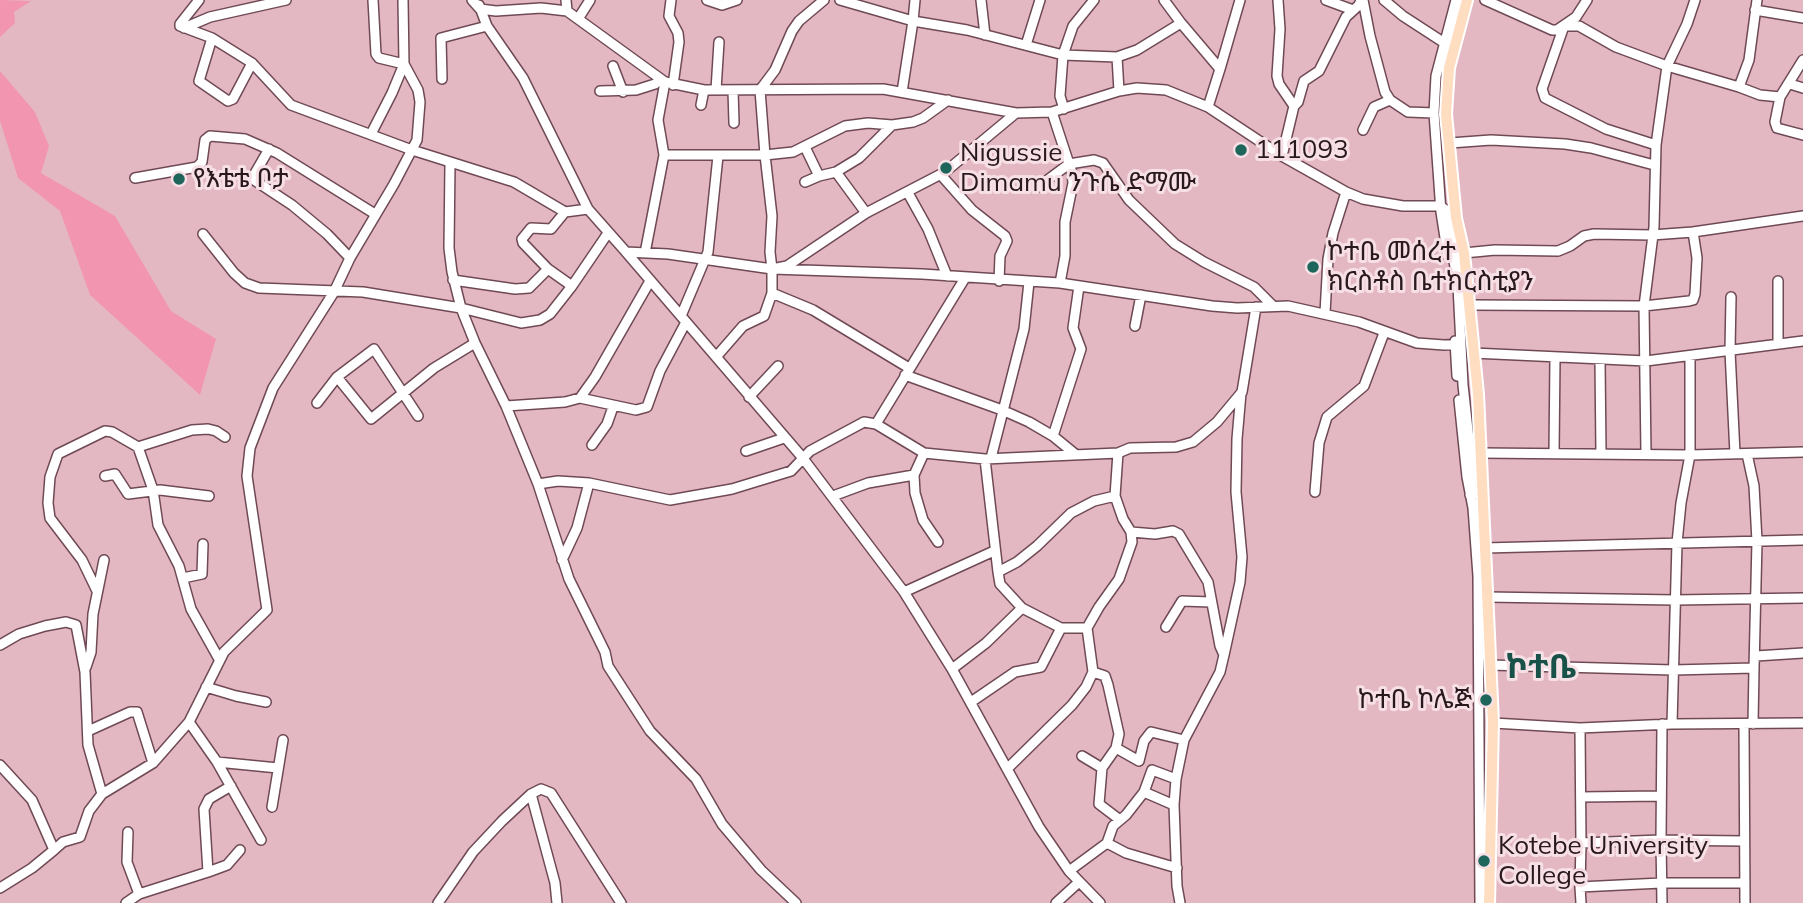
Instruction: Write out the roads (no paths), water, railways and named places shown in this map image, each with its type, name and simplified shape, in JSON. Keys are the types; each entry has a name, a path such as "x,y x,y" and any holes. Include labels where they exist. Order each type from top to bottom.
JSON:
{"main road":[{"path":"1467,0 1447,82 1446,114 1456,218 1464,253 1470,305 1478,394 1493,723 1489,903"},
{"path":"1472,494 1483,507"}],"street":[{"path":"199,0 180,24 212,38 252,63 291,105 450,163 514,181 565,212 589,209"},
{"path":"184,28 210,17 286,0"},
{"path":"0,888 32,868 63,842 80,837 89,811 102,794 153,763 189,722 219,659 267,610 247,476 250,447 273,388 334,292 350,258 417,140 420,102 414,80 404,64 377,56 373,0"},
{"path":"371,134 404,64 403,0"},
{"path":"472,0 496,11 541,8 567,11 667,82"},
{"path":"566,0 567,11"},
{"path":"578,19 590,0"},
{"path":"645,253 664,155 658,120 678,42 678,33 670,16 671,0"},
{"path":"707,0 722,5 737,0"},
{"path":"716,357 743,326 766,314 772,293 772,216 760,90 775,69 785,44 799,21 824,0"},
{"path":"840,0 913,21 967,30 1062,55 1117,57 1137,50 1181,23"},
{"path":"902,92 915,0"},
{"path":"981,0 985,35"},
{"path":"1026,45 1040,0"},
{"path":"1064,108 1060,96 1062,55 1073,26 1094,0"},
{"path":"1164,0 1220,69"},
{"path":"1208,107 1240,0"},
{"path":"1278,0 1280,29 1277,76 1279,84 1294,106"},
{"path":"1326,0 1353,10"},
{"path":"1282,156 1294,106 1298,102 1304,81 1319,71 1346,17 1362,0"},
{"path":"1362,0 1385,92 1390,100 1408,112 1434,113"},
{"path":"1384,0 1443,42"},
{"path":"1456,0 1436,76 1434,113 1440,206 1451,276 1475,529 1489,903"},
{"path":"1485,0 1546,29 1558,30 1576,17 1587,0"},
{"path":"1646,454 1644,306 1652,235 1656,145 1667,66 1695,0"},
{"path":"479,4 487,26 523,78 589,209 802,457 904,592 952,668 1039,827 1069,871 1100,903"},
{"path":"1740,87 1749,60 1756,5 1803,18"},
{"path":"442,79 441,38 487,26"},
{"path":"1564,26 1579,26 1616,47 1667,66 1760,94 1780,97"},
{"path":"1564,26 1542,89 1545,98 1606,129 1656,145"},
{"path":"212,38 200,81 228,101 233,99 252,63"},
{"path":"716,90 719,42"},
{"path":"1117,57 1119,90"},
{"path":"1803,60 1780,97 1776,110 1777,128 1803,135"},
{"path":"613,66 623,92"},
{"path":"600,91 623,92 667,82 704,90 883,89 1016,113 1052,112 1119,90 1155,88 1208,107 1282,156 1346,192 1363,199 1403,206 1440,206"},
{"path":"1790,84 1803,88"},
{"path":"701,105 704,90"},
{"path":"733,90 734,123"},
{"path":"664,155 765,155 793,152 845,126 912,122 923,118 948,100"},
{"path":"1363,130 1374,107 1390,100"},
{"path":"1052,112 1073,183 1067,206 1065,256 1059,283"},
{"path":"772,268 788,266 866,213 941,175 1016,113"},
{"path":"805,182 836,172 859,158 892,125"},
{"path":"135,178 197,167 202,162 205,140 210,136 245,139 270,149 375,214"},
{"path":"1450,143 1491,140 1565,144 1654,164"},
{"path":"805,147 819,176"},
{"path":"270,149 254,175 254,180 292,205 327,234 350,258"},
{"path":"506,406 565,402 580,398 613,407 636,410 648,407 708,253 718,156"},
{"path":"1038,187 1069,164 1094,160 1103,163 1129,200 1175,244 1254,287 1272,306"},
{"path":"450,163 449,248 453,280 461,308 506,406 538,484 569,579 605,652 608,666 650,731 696,779 722,824 761,870 796,903"},
{"path":"836,172 866,213"},
{"path":"941,175 972,210 1005,236 1007,241 1000,256 999,281"},
{"path":"1325,313 1328,259 1346,192"},
{"path":"908,193 929,229 947,276"},
{"path":"565,212 551,229 531,228 522,239 548,269 572,286"},
{"path":"1464,253 1495,250 1558,251 1584,236 1693,232 1803,216"},
{"path":"1470,305 1644,306 1693,300 1697,258 1693,232"},
{"path":"203,234 245,283 277,290 363,292 461,308 509,321 532,323 550,314 608,233"},
{"path":"626,252 772,268 1059,283 1212,306 1272,306 1325,313 1418,343 1458,344"},
{"path":"453,280 515,289 529,288 548,269"},
{"path":"876,424 965,278"},
{"path":"580,398 650,281"},
{"path":"1778,281 1778,343"},
{"path":"1029,282 1024,329 988,458 994,551 1000,584 1022,608 1061,628 1087,628"},
{"path":"1053,436 1081,349 1073,328 1079,286"},
{"path":"772,293 813,310 907,372 1002,410 1053,436 1075,454"},
{"path":"1135,326 1141,295"},
{"path":"1731,297 1730,351 1735,454"},
{"path":"1180,903 1174,805 1176,779 1184,740 1220,672 1240,582 1242,557 1236,492 1237,439 1256,307"},
{"path":"1315,492 1319,443 1327,417 1364,386 1384,333"},
{"path":"1473,353 1646,361 1803,341"},
{"path":"337,377 370,419 403,395 433,368 475,343"},
{"path":"317,403 337,377 376,349 418,416"},
{"path":"1662,903 1660,796 1673,670 1677,543 1690,455 1690,356"},
{"path":"1554,453 1555,358"},
{"path":"1600,360 1601,454"},
{"path":"749,397 778,366"},
{"path":"538,484 558,481 589,482 670,500 732,489 791,471 802,457 864,422 876,424 924,453 988,458 1118,453 1130,448 1176,447 1193,442 1217,422 1242,393"},
{"path":"592,445 607,424 613,407"},
{"path":"138,447 192,430 216,431 225,438"},
{"path":"97,591 82,560 50,518 48,503 54,464 62,450 81,444 105,431 112,432 138,447 153,490 158,524 183,578 191,609 219,659"},
{"path":"746,451 784,438"},
{"path":"1480,453 1690,455 1803,452"},
{"path":"924,453 914,475 918,508 938,542"},
{"path":"1007,769 1072,705 1086,687 1093,672 1087,628 1119,579 1129,551 1130,532 1115,496 1118,453"},
{"path":"1745,903 1743,883 1748,724 1756,656 1758,541 1754,486 1747,454"},
{"path":"105,477 115,474 128,494 153,490 209,496"},
{"path":"833,496 869,483 914,475"},
{"path":"562,559 578,528 589,482"},
{"path":"998,572 1017,562 1037,546 1071,513 1094,500 1115,496"},
{"path":"1130,532 1155,534 1172,531 1180,534 1208,582 1224,655"},
{"path":"1485,548 1803,540"},
{"path":"183,578 202,574 203,544"},
{"path":"904,592 994,551"},
{"path":"85,672 91,652 97,591 104,560"},
{"path":"1487,597 1675,600 1803,598"},
{"path":"1167,627 1182,601 1186,599 1211,602"},
{"path":"952,668 986,643 1022,608"},
{"path":"0,645 19,634 45,626 73,622 78,630 85,672 91,758 102,794"},
{"path":"971,702 1015,672 1041,667 1061,628"},
{"path":"1756,656 1803,653"},
{"path":"1489,665 1673,670 1754,668"},
{"path":"1093,672 1105,676 1119,734 1115,748 1102,768 1099,804 1120,820"},
{"path":"206,687 266,702"},
{"path":"88,731 130,712 137,712 153,763"},
{"path":"189,722 217,762 261,840"},
{"path":"1493,723 1580,728 1803,723"},
{"path":"1580,728 1581,903"},
{"path":"1139,761 1144,741 1151,732 1184,740"},
{"path":"272,807 283,740"},
{"path":"1115,748 1152,770 1176,779"},
{"path":"1082,756 1102,768"},
{"path":"217,762 278,768"},
{"path":"0,765 32,800 54,850"},
{"path":"1069,871 1107,844 1113,825 1144,792 1152,770"},
{"path":"208,872 204,809 209,799 231,786"},
{"path":"438,903 473,852 531,794 541,789 551,793 621,903"},
{"path":"1144,792 1174,805"},
{"path":"531,794 555,883 557,903"},
{"path":"1581,797 1660,796"},
{"path":"128,832 127,862 139,894"},
{"path":"1581,843 1744,841"},
{"path":"1107,844 1126,853 1177,868"},
{"path":"126,903 139,894 227,865 240,850"},
{"path":"1056,903 1079,882"},
{"path":"1580,887 1743,883"}],"place":[{"name":"111093","path":"1241,150"},
{"name":"Nigussie Dimamu ንጉሴ ድማሙ","path":"946,168"},
{"name":"የእቴቴ ቦታ","path":"179,179"},
{"name":"ኮተቤ መሰረተ ክርስቶስ ቤተክርስቲያን","path":"1313,267"},
{"name":"ኮተቤ ኮሌጅ","path":"1486,700"},
{"name":"Kotebe University College","path":"1484,861"}],"district":[{"name":"ኮተቤ","path":"1541,668"}]}
